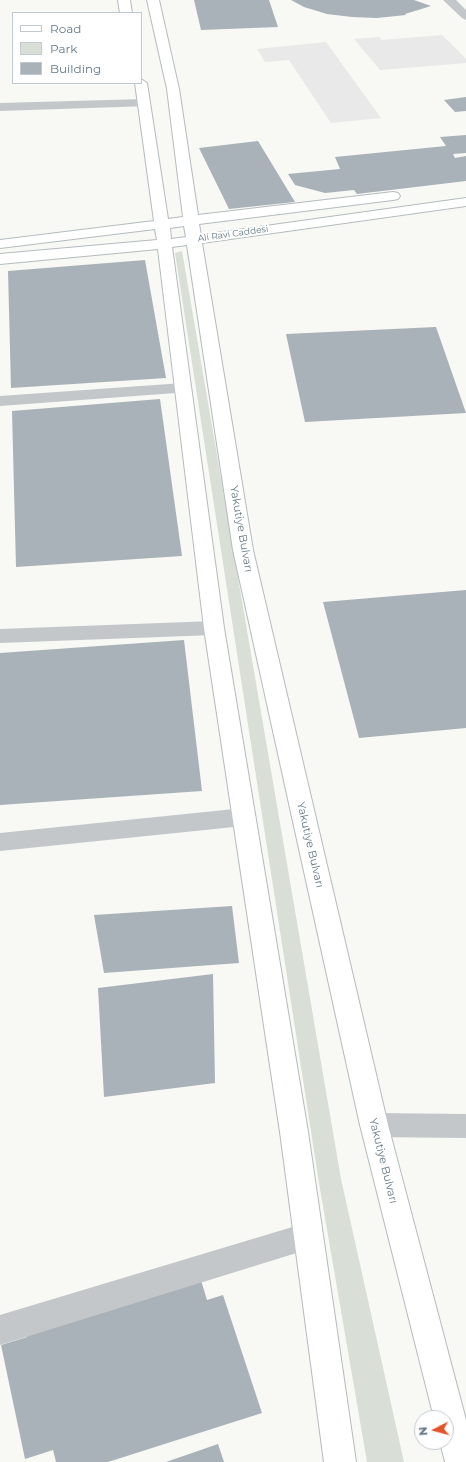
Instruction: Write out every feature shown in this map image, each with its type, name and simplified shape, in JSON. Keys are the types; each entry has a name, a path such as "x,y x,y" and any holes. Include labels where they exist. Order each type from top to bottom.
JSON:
{"main road":[{"path":"124,0 126,12"},
{"name":"Yakutiye Bulvarı","path":"153,0 173,89 192,231 243,550 374,1125 461,1462"},
{"path":"140,84 164,234 214,628 309,1236 340,1462"},
{"name":"Ali Ravi Caddesi","path":"192,231 404,195"},
{"name":"Ali Ravi Caddesi","path":"0,259 164,234 466,202"},
{"name":"Ali Ravi Caddesi","path":"0,244 164,234"}],"street":[{"path":"449,0 464,12"},
{"path":"0,107 144,103"},
{"path":"0,401 183,388"},
{"path":"0,636 214,628"},
{"path":"0,842 244,817"},
{"path":"374,1125 466,1126"},
{"path":"0,1330 309,1236"}],"shaded area":[{"path":"442,35 466,59 466,63 380,70 354,39 379,37 382,40"},
{"path":"326,42 381,118 331,123 289,60 265,62 257,49"}],"green space":[{"path":"182,251 341,1179 404,1462 367,1462 319,1183 175,253"}],"building":[{"path":"194,0 269,0 278,27 201,30"},
{"path":"291,0 414,0 431,6 405,14 406,15 377,18 352,17 327,14 304,7"},
{"path":"466,97 466,111 455,112 444,100"},
{"path":"466,135 466,153 453,154 455,158 466,156 466,181 357,194 354,190 325,193 295,185 288,174 340,169 335,157 446,146 440,137"},
{"path":"258,141 295,202 229,209 199,148"},
{"path":"145,260 166,378 11,388 8,271"},
{"path":"436,327 466,413 305,422 286,334"},
{"path":"160,399 182,556 16,567 12,411"},
{"path":"466,590 466,728 359,738 323,602"},
{"path":"184,640 202,791 0,805 0,653"},
{"path":"232,906 239,963 104,973 94,915"},
{"path":"213,974 215,1083 104,1097 98,988"},
{"path":"200,1277 207,1300 223,1295 262,1413 108,1462 56,1462 53,1450 25,1459 1,1345 27,1337 25,1329"},
{"path":"218,1444 224,1462 166,1462"}]}
